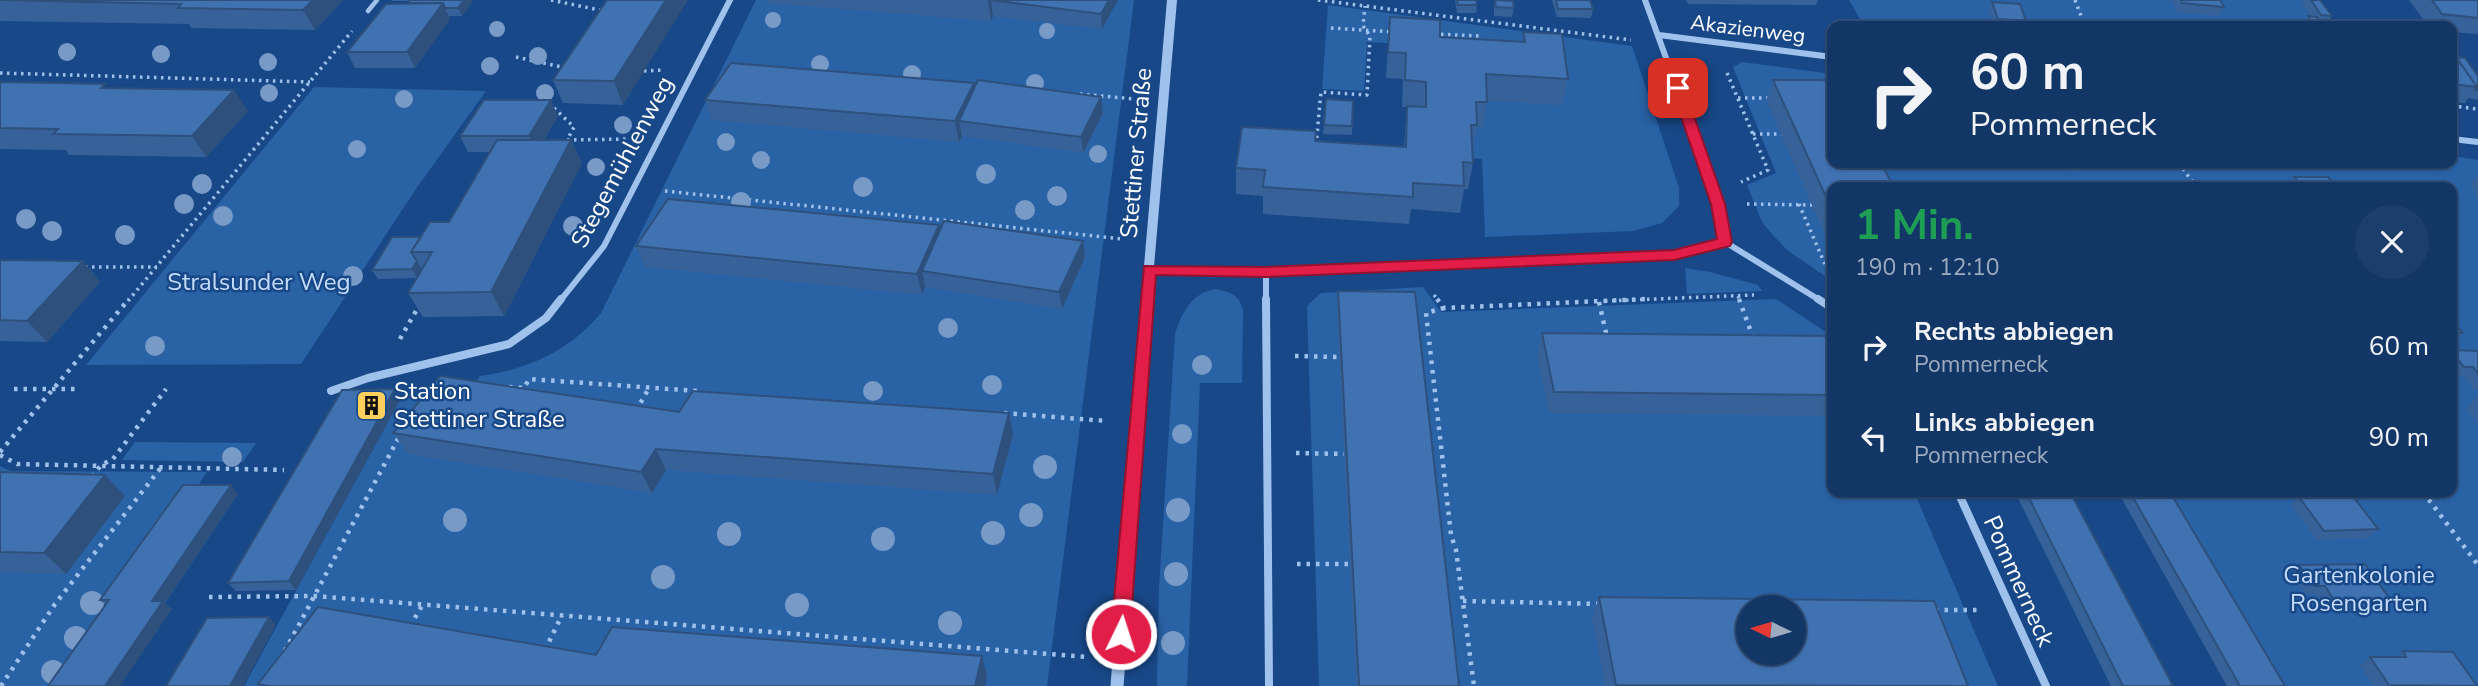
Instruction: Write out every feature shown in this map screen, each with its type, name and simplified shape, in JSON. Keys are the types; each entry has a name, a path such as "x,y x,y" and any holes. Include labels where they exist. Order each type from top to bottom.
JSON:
{"street":[{"name":"Stegemühlenweg","path":"331,391 380,375 509,344 546,318 604,246 730,0"},
{"name":"Stettiner Straße","path":"1117,686 1172,0"},
{"path":"1646,0 1715,193 1725,242"},
{"name":"Akazienweg","path":"1659,35 1827,56"},
{"path":"2457,140 2478,142"},
{"path":"1149,270 1266,272 1674,255 1725,242 1827,305"},
{"path":"1266,272 1269,686"},
{"name":"Pommerneck","path":"1960,497 2046,686"}],"lane":[{"path":"368,11 377,0"}],"path":[{"path":"551,0 610,12"},
{"path":"1318,0 1634,40 1659,35"},
{"path":"1346,0 1351,5"},
{"path":"2075,0 2083,21"},
{"path":"1316,145 1321,92 1367,95 1370,36 1363,26 1365,6"},
{"path":"284,470 163,465 17,464 0,454 368,11"},
{"path":"1331,28 1404,32"},
{"path":"1429,33 1480,36 1481,46"},
{"path":"1715,42 1768,170 1715,193"},
{"path":"516,57 570,69"},
{"path":"0,73 310,82"},
{"path":"42,83 48,75"},
{"path":"93,85 103,76"},
{"path":"202,87 209,79"},
{"path":"1074,93 1163,102"},
{"path":"1738,98 1774,98"},
{"path":"2457,107 2478,109"},
{"path":"554,108 574,127 561,151"},
{"path":"1754,134 1782,134"},
{"path":"555,140 657,139"},
{"path":"633,188 1151,242"},
{"path":"752,209 757,200"},
{"path":"1718,204 1812,205"},
{"path":"1799,204 1827,269"},
{"path":"880,222 884,214"},
{"path":"1020,238 1025,228"},
{"path":"1412,266 1444,308"},
{"path":"76,268 157,267"},
{"path":"1474,686 1450,522 1426,313 1444,308 1810,293"},
{"path":"1738,296 1756,345"},
{"path":"380,375 423,298"},
{"path":"1599,302 1608,342"},
{"path":"1267,356 1339,357"},
{"path":"518,397 529,379 705,392"},
{"path":"497,386 524,388"},
{"path":"14,389 78,388"},
{"path":"636,412 649,388"},
{"path":"87,485 101,465 113,459 166,389"},
{"path":"998,413 1136,423"},
{"path":"278,663 404,429"},
{"path":"1267,453 1344,453"},
{"path":"1,686 55,604 163,465"},
{"path":"2427,497 2478,565"},
{"path":"1442,522 1450,522"},
{"path":"1268,563 1349,564"},
{"path":"209,597 315,596 1119,660"},
{"path":"1463,601 1615,604"},
{"path":"403,639 423,604"},
{"path":"1930,610 2012,611"},
{"path":"538,663 562,615"},
{"path":"721,637 724,628"},
{"path":"899,656 903,643"}],"green space":[{"path":"756,0 1134,0 1047,686 244,686 401,398 477,381 480,376 531,363 562,348 601,313"},
{"path":"1849,0 2311,0 2325,21 1861,21"},
{"path":"1328,5 1632,46 1679,188 1679,206 1662,223 1633,231 1485,237 1482,159 1468,158 1436,46 1367,42 1364,91 1322,89"},
{"name":"Gartenkolonie Rosengarten","path":"1742,62 1827,73 1827,168 2457,168 2457,157 2478,160 2478,686 2271,686 2161,497 2457,497 2457,182 1827,182 1827,278 1787,250 1762,222 1747,185 1776,173 1733,67"},
{"name":"Stralsunder Weg","path":"314,87 486,91 416,189 301,364 86,365"},
{"path":"1685,268 1758,285 1762,291 1687,294"},
{"path":"1423,287 1441,312 1776,299 1827,333 1827,497 1916,497 1998,686 1319,686 1307,306 1321,293"},
{"path":"1215,289 1233,295 1239,300 1243,310 1242,383 1200,383 1187,686 1157,686 1159,588 1175,334 1189,305 1200,295"},
{"path":"135,442 256,443 243,462 122,460"},
{"path":"0,466 11,471 207,472 64,686 0,686"}],"building":[{"path":"0,0 313,0 303,10 178,8 181,4"},
{"path":"410,0 464,0 458,8 445,8 443,3 408,3"},
{"path":"607,0 666,0 614,81 553,80"},
{"path":"991,0 1109,0 1101,14"},
{"path":"1457,0 1476,0 1477,5 1458,5"},
{"path":"1495,0 1513,1 1514,8 1496,7"},
{"path":"1556,0 1590,0 1593,9 1558,9"},
{"path":"2181,0 2220,0 2224,7 2182,3"},
{"path":"2311,0 2320,0 2332,16 2321,15"},
{"path":"2432,0 2478,0 2478,18 2442,14"},
{"path":"1992,2 2020,4 2026,21 1998,19"},
{"path":"443,3 407,52 347,52 386,4"},
{"path":"2308,16 2317,17 2319,21 2311,21"},
{"path":"1390,17 1440,20 1440,37 1525,42 1523,32 1562,34 1568,79 1486,74 1487,102 1476,102 1477,125 1471,125 1473,163 1463,162 1464,186 1413,183 1413,197 1263,187 1265,170 1236,168 1242,127 1316,131 1315,141 1406,147 1407,106 1426,107 1426,82 1405,80 1406,53 1388,52"},
{"path":"2457,57 2465,58 2478,76 2478,90 2475,90 2477,87"},
{"path":"2457,58 2477,87 2457,85"},
{"path":"731,63 974,83 955,121 705,100"},
{"path":"978,80 1101,97 1081,137 959,121"},
{"path":"1773,80 1827,80 1827,168 1884,168 1891,182 1827,182 1827,199"},
{"path":"0,82 105,84 101,88 234,90 192,136 53,134 58,129 0,128"},
{"path":"1326,99 1353,101 1352,126 1324,125"},
{"path":"484,100 551,100 529,136 460,136"},
{"path":"497,140 571,140 491,292 408,293 432,252 411,252 430,222 449,222"},
{"path":"2294,177 2328,177 2332,182 2298,182"},
{"path":"668,199 939,225 917,274 636,246"},
{"path":"944,221 1083,241 1059,292 922,271"},
{"path":"392,237 421,237 411,252 417,261 412,269 372,270"},
{"path":"0,260 83,261 27,321 0,320"},
{"path":"1338,291 1415,292 1459,686 1359,686"},
{"path":"1542,333 1827,336 1827,395 1554,392"},
{"path":"2457,350 2478,351 2478,374 2473,367 2464,367 2457,358"},
{"path":"440,376 679,412 693,391 1009,413 993,474 656,449 641,472 393,433"},
{"path":"395,389 289,581 228,583 342,390"},
{"path":"0,472 105,475 44,553 0,552"},
{"path":"183,485 231,485 152,601 163,601 105,686 48,686 109,600 100,600"},
{"path":"2028,497 2073,497 2173,686 2123,686"},
{"path":"2133,497 2173,497 2285,686 2240,686"},
{"path":"2299,497 2354,497 2378,529 2324,531"},
{"path":"2365,564 2392,602 2336,603 2325,586 2314,586 2299,565"},
{"path":"1599,597 1736,599 1736,665 1806,665 1806,599 1934,601 1968,686 1616,685"},
{"path":"318,607 596,655 612,627 982,656 975,686 258,684"},
{"path":"269,617 230,686 166,686 207,618"},
{"path":"2403,651 2453,652 2477,686 2389,685 2370,657 2406,657"}],"place":[{"name":"Station Stettiner Straße","path":"371,405"}],"route":[{"path":"1121,634 1149,270 1266,272 1674,255 1725,242 1718,204 1678,88"}]}
